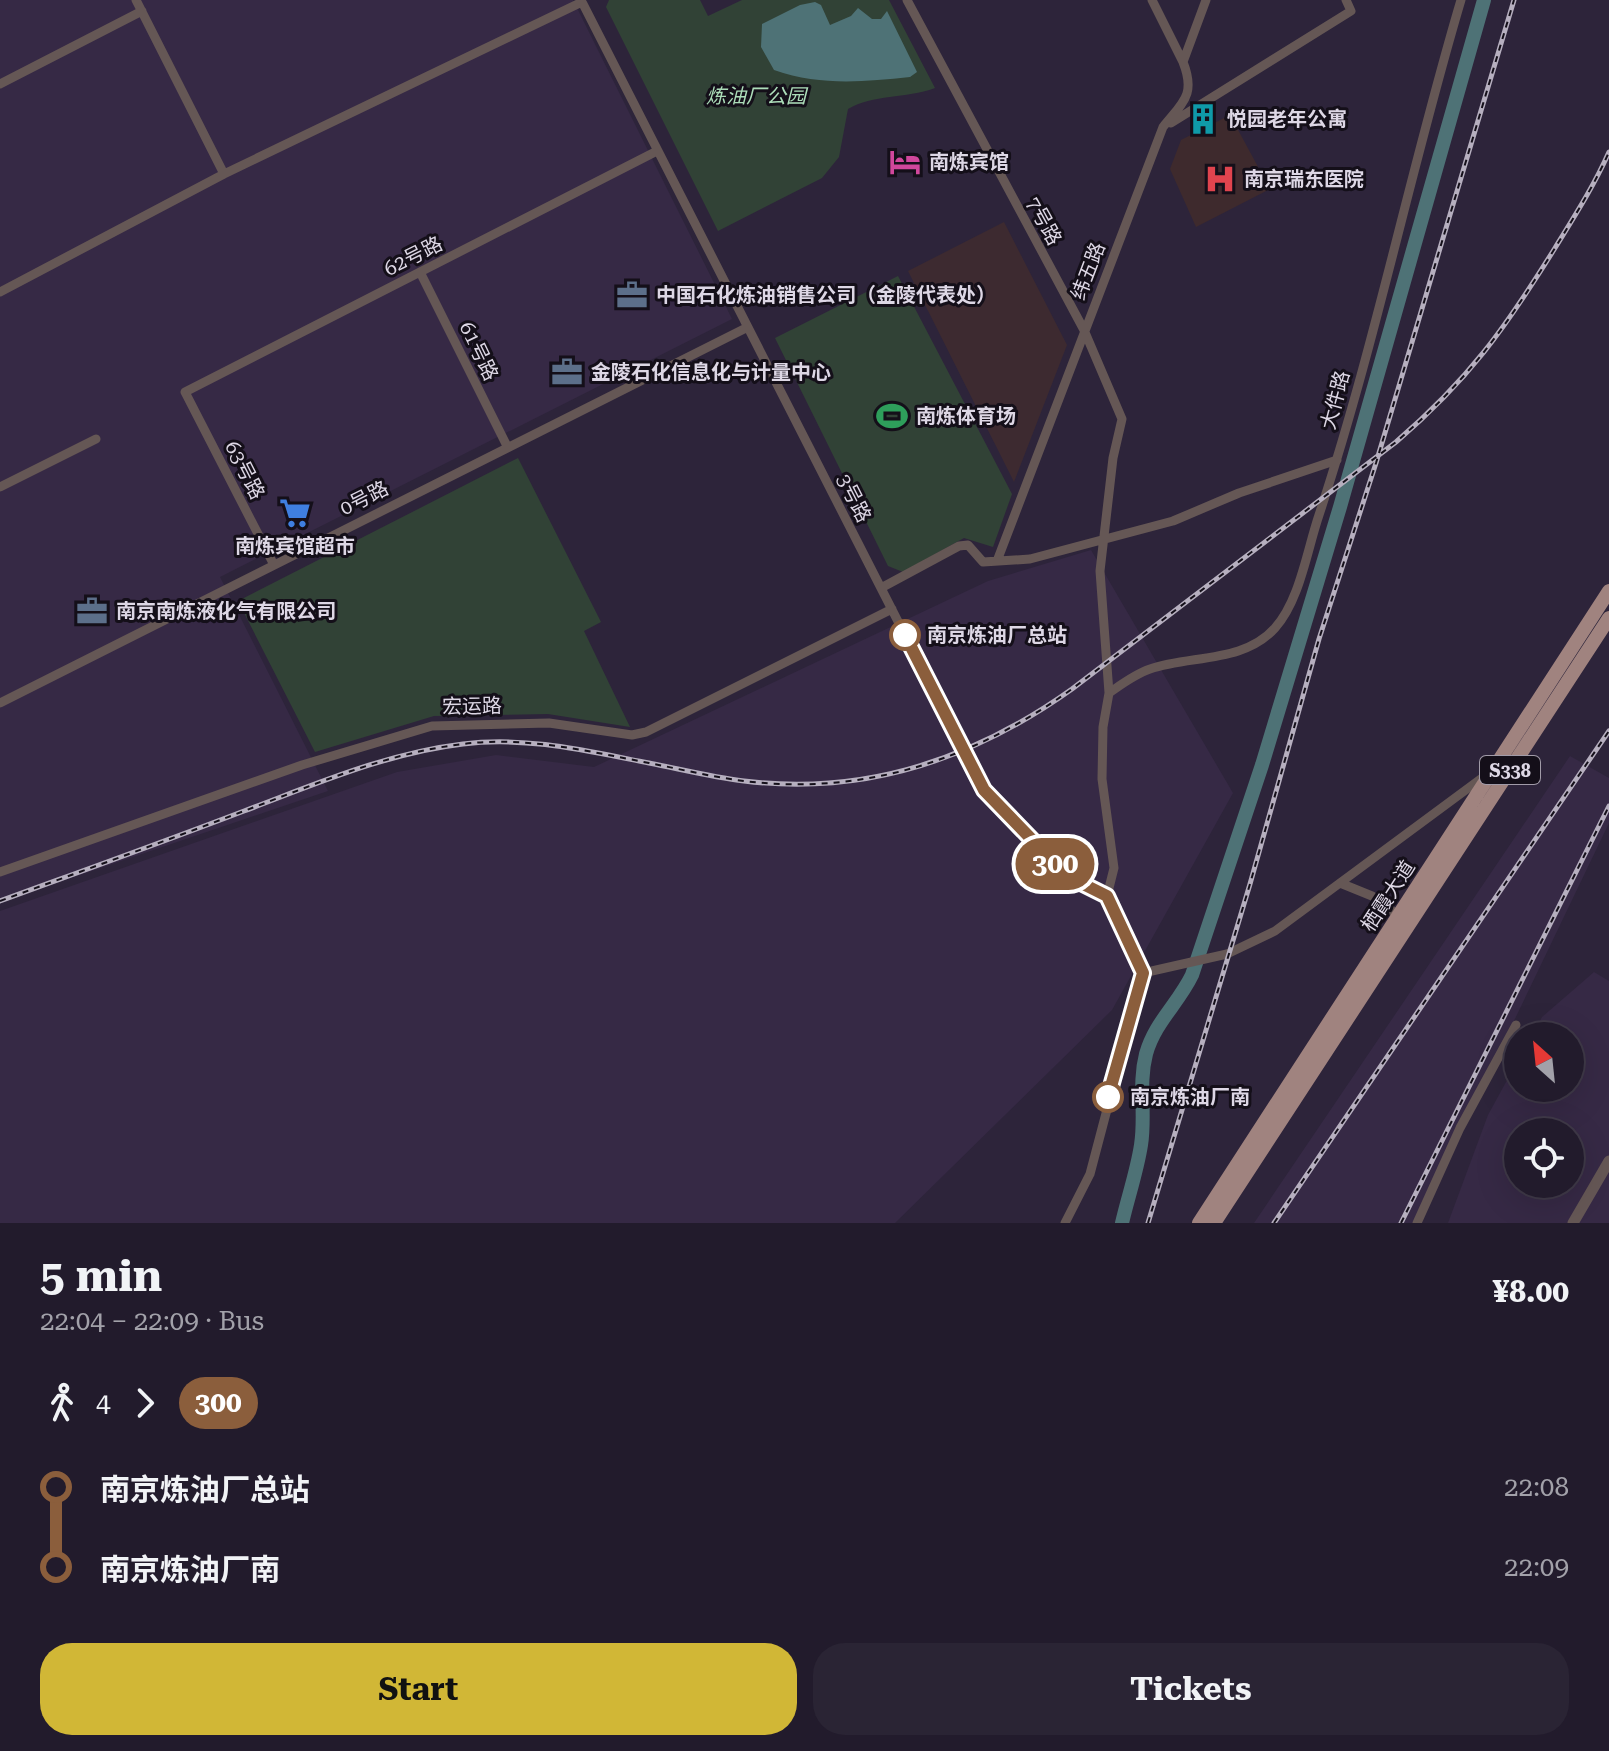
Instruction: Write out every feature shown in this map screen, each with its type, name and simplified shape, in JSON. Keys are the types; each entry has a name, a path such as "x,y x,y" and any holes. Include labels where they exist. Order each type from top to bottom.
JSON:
{"main road":[{"name":"栖霞大道","path":"1405,920 1496,768 1609,591"},
{"name":"栖霞大道","path":"1199,1223 1609,618"},
{"name":"栖霞大道","path":"1214,1223 1338,1022"}],"street":[{"path":"136,0 224,174"},
{"name":"7号路","path":"907,0 1084,330 1122,419 1102,538 1100,608 1109,693 1103,727 1102,779 1114,868 1107,896"},
{"path":"1152,0 1183,62"},
{"name":"纬五路","path":"997,561 1163,127 1188,96 1191,80 1183,62 1206,0"},
{"path":"1163,127 1351,11 1346,0"},
{"name":"大件路","path":"1109,693 1128,679 1152,668 1233,653 1260,641 1276,627 1290,604 1337,460 1422,132 1461,0"},
{"path":"0,292 224,174 582,1"},
{"name":"3号路","path":"582,1 984,790 1067,876 1107,896"},
{"path":"0,84 142,11"},
{"name":"62号路","path":"185,392 657,151"},
{"name":"61号路","path":"420,272 507,446"},
{"name":"0号路","path":"0,703 746,328"},
{"name":"63号路","path":"185,392 274,565"},
{"path":"0,487 96,439"},
{"path":"881,588 959,546 968,545 983,562 1030,559 1173,521 1239,493 1337,460"},
{"name":"宏运路","path":"0,872 302,765 432,726 549,723 632,735 646,732 892,609"},
{"path":"1143,973 1227,954 1275,931 1496,768"},
{"path":"1340,883 1372,896 1405,920"},
{"path":"1065,1223 1090,1174 1143,973 1107,896"},
{"path":"1417,1223 1460,1128 1504,1047"},
{"path":"1573,1223 1609,1161"}],"shaded area":[{"path":"0,0 573,0 732,319 220,577 328,791 0,902"},
{"path":"815,2 821,5 830,25 851,16 858,8 872,19 881,19 887,11 917,72 910,77 825,81 774,70 761,47 762,24 800,5"},
{"name":"南京瑞东医院","path":"1230,115 1270,189 1196,227 1170,169 1181,140"},
{"path":"1004,222 1067,345 1014,482 908,271"},
{"path":"1091,550 1233,793 1112,1010 895,1223 0,1223 0,911 397,772 496,755 594,767 988,581"},
{"path":"1570,756 1609,778 1609,823 1513,1022 1504,1022 1504,1042 1417,1223 1254,1223"},
{"path":"1594,972 1609,981 1609,1223 1448,1223 1488,1115 1504,1086 1504,1102 1584,1102 1584,1022 1539,1022"}],"green space":[{"name":"炼油厂公园","path":"609,0 700,0 708,16 742,0 889,0 935,88 868,101 848,109 839,157 822,178 718,231 606,7"},
{"name":"南炼体育场","path":"898,276 1012,494 993,547 964,538 903,572 888,566 775,338"},
{"path":"518,458 601,622 584,631 630,727 548,714 434,716 315,752 238,601"}],"waterway":[{"path":"1122,1223 1141,1145 1146,1054 1155,1032 1192,975 1262,765 1340,507 1484,0"}],"railway":[{"path":"1148,1223 1250,884 1319,639 1376,463 1514,0"},
{"path":"0,901 352,771 435,748 487,742 533,743 744,781 833,783 917,767 997,735 1072,689 1422,419 1465,375 1519,304 1584,201 1609,152"},
{"path":"1274,1223 1609,731"},
{"path":"1401,1223 1609,806"}],"bus line":[{"name":"300","path":"905,635 984,790 1067,876 1107,896 1143,973 1108,1097"}],"place":[{"name":"悦园老年公寓","path":"1203,119"},
{"name":"南炼宾馆","path":"905,162"},
{"name":"南京瑞东医院","path":"1220,179"},
{"name":"中国石化炼油销售公司（金陵代表处）","path":"632,295"},
{"name":"金陵石化信息化与计量中心","path":"567,372"},
{"name":"南炼体育场","path":"892,416"},
{"name":"南炼宾馆超市","path":"295,513"},
{"name":"南京南炼液化气有限公司","path":"92,611"},
{"name":"南京炼油厂总站","path":"905,635"},
{"name":"南京炼油厂南","path":"1108,1097"}]}
